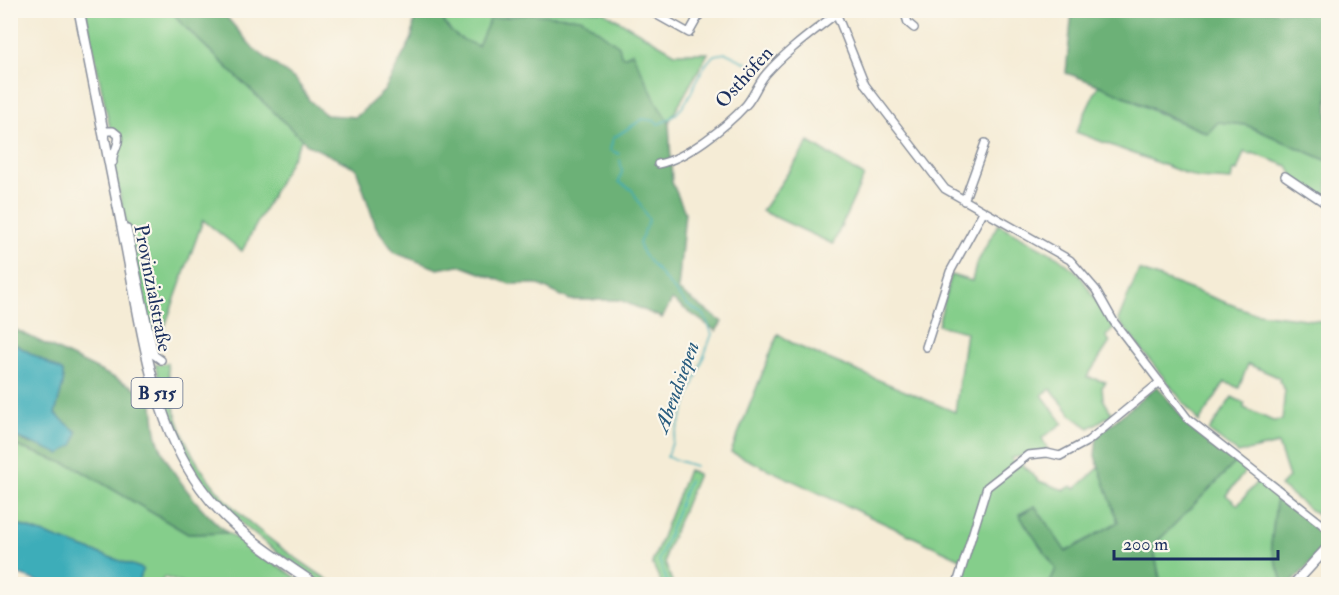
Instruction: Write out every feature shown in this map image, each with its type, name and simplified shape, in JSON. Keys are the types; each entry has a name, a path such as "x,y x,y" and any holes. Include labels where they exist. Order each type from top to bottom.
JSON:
{"main road":[{"name":"Provinzialstraße","path":"79,10 106,131 154,383 173,441 189,471 218,509 264,549 315,585"},
{"path":"1294,585 1329,547"}],"street":[{"path":"648,11 689,33 702,10"},
{"path":"904,10 908,22 914,28"},
{"path":"836,12 865,85 945,189 1054,250 1083,272 1114,322 1188,419 1328,529"},
{"name":"Osthöfen","path":"658,164 705,141 746,105 766,74 836,12"},
{"name":"Provinzialstraße","path":"106,131 116,133 120,139 112,159 154,355 161,360"},
{"path":"964,201 986,143"},
{"path":"1285,176 1329,205"},
{"path":"926,347 950,272 983,212"},
{"path":"957,585 989,484 1028,455 1047,453 1060,456 1088,441 1160,382"}],"green space":[{"path":"85,11 172,11 181,23 302,139 242,251 203,220 158,346 152,346 112,159 122,140 120,134 110,128"},
{"path":"172,11 224,14 254,49 297,81 309,100 326,115 356,117 384,91 412,38 415,11 440,11 445,24 454,34 478,46 490,19 530,14 581,18 619,46 621,55 624,57 632,52 659,107 669,122 672,182 685,212 678,290 722,322 716,331 672,300 662,318 620,300 570,300 537,284 510,284 459,265 438,269 395,253 376,227 356,168 308,145 181,23"},
{"path":"440,11 602,11 675,53 708,53 669,122 621,55 478,46 465,41 449,30"},
{"path":"1072,11 1328,11 1328,161 1246,125 1218,122 1208,133 1102,86 1066,73"},
{"path":"1099,84 1162,115 1207,133 1218,122 1246,125 1328,161 1328,203 1294,178 1288,166 1252,153 1251,155 1244,152 1237,171 1233,170 1231,180 1198,178 1076,132"},
{"path":"809,142 864,176 833,244 762,211"},
{"path":"998,224 1058,257 1079,274 1114,328 1106,336 1110,342 1087,377 1106,382 1102,387 1103,399 1112,414 1089,428 1072,416 1051,389 1042,395 1063,423 1042,438 1048,450 1012,458 1014,469 1021,463 1039,481 1064,490 1072,486 1075,489 1100,467 1118,522 1065,552 1035,506 1019,514 1056,569 1049,584 1000,584 966,580 965,584 959,584 965,561 731,452 778,334 795,345 955,412 966,332 938,325 951,275 972,281 976,265"},
{"path":"1139,270 1251,312 1328,322 1328,514 1322,519 1280,486 1289,477 1278,444 1238,453 1209,431 1232,397 1244,403 1244,408 1273,421 1282,420 1285,390 1279,381 1280,378 1248,364 1239,388 1225,382 1199,422 1118,320"},
{"path":"10,327 152,396 157,437 168,462 176,476 207,514 228,533 188,534 75,467 11,444 11,435 31,444 77,432 55,414 63,384 63,372 11,342"},
{"path":"167,363 178,421 189,448 204,473 221,495 263,534 334,584 324,584 260,539 213,495 179,440 166,405 155,364"},
{"path":"1157,386 1183,418 1236,462 1153,546 1161,584 1049,584 1056,569 1019,515 1035,506 1066,552 1118,522 1095,456 1097,436"},
{"path":"10,444 75,467 188,534 228,533 306,584 184,584 164,577 161,584 138,584 143,569 11,522"},
{"path":"1236,462 1247,470 1226,495 1238,505 1259,479 1277,494 1271,546 1283,584 1161,584 1153,546"},
{"path":"688,470 698,474 666,552 665,563 673,584 662,584 652,563"},
{"path":"1277,494 1324,532 1322,546 1318,553 1290,584 1283,584 1271,546"}],"water":[{"path":"11,342 63,372 63,384 55,414 77,432 74,444 60,454 11,435"},
{"path":"10,522 143,569 138,584 45,584 11,572"}],"waterway":[{"name":"Abendsiepen","path":"619,154 610,150 613,138 643,119 655,121 658,124 679,111 706,64 714,55 726,53 747,63"},
{"name":"Abendsiepen","path":"620,160 622,171 619,182 632,190 649,220 639,243 643,254 687,305 704,315 712,334 667,457 695,466"},
{"name":"Abendsiepen","path":"668,584 659,560 689,480"}]}
